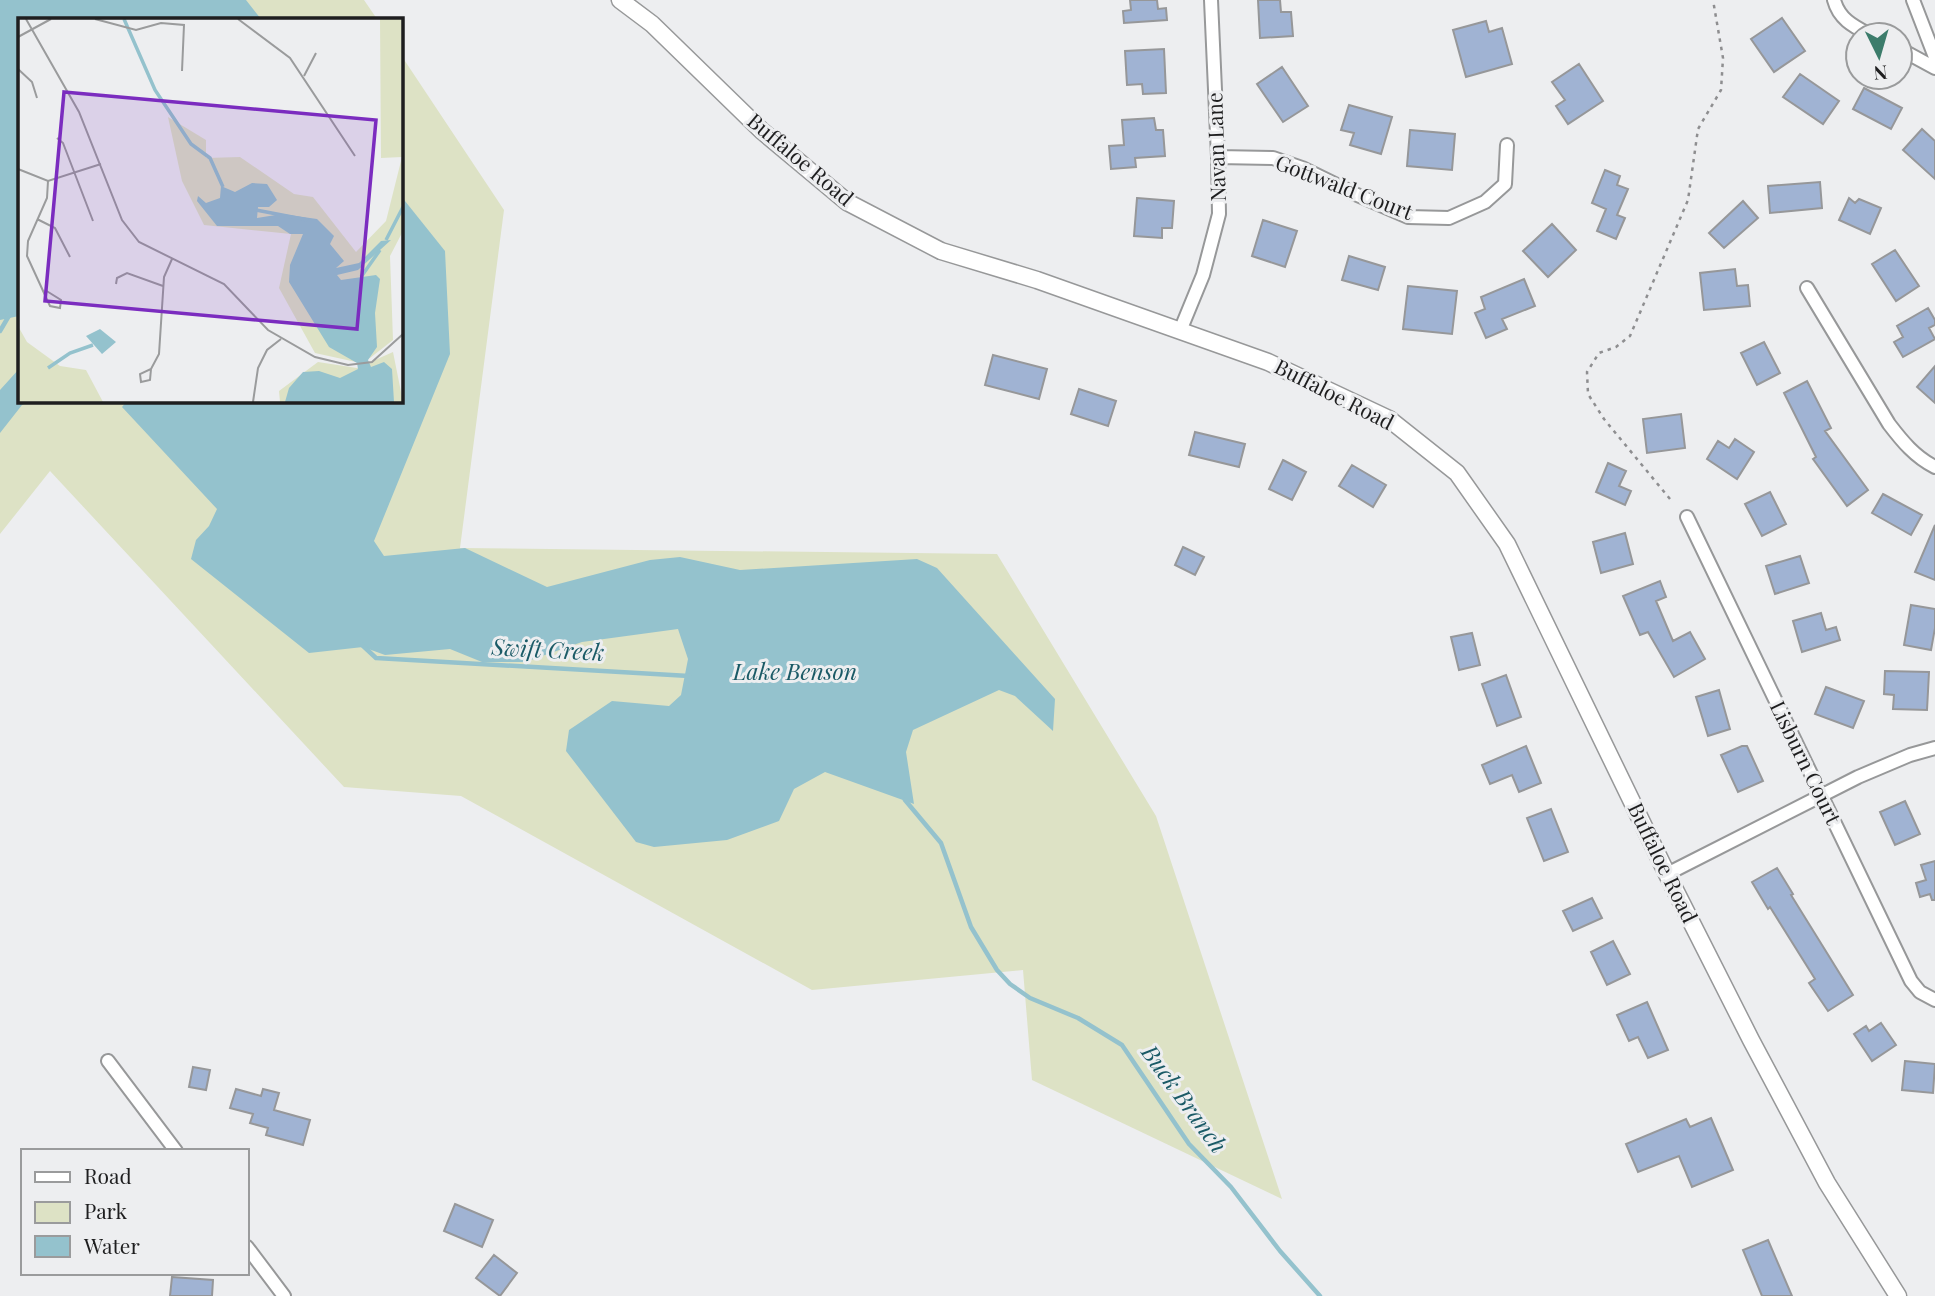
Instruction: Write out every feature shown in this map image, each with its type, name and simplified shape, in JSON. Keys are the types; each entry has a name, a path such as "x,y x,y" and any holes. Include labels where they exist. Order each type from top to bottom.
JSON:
{"street":[{"name":"Buffaloe Road","path":"620,0 652,24 762,131 847,202 941,251 1037,280 1268,362 1389,419 1457,473 1507,544 1751,1040 1827,1183 1898,1296"},
{"name":"Navan Lane","path":"1180,331 1203,275 1219,214 1212,0"},
{"path":"1834,0 1847,21"},
{"path":"1913,0 1935,57"},
{"path":"1914,57 1935,68"},
{"name":"Gottwald Court","path":"1218,157 1273,158 1303,168 1408,217 1449,218 1485,202 1505,184 1507,145"},
{"path":"1807,288 1889,424 1915,454 1935,467"},
{"name":"Lisburn Court","path":"1686,517 1911,981 1920,992 1935,1000"},
{"path":"1667,874 1821,795 1885,765 1935,748"},
{"path":"108,1061 174,1149"},
{"path":"248,1248 284,1296"}],"path":[{"path":"1670,499 1611,428 1588,394 1587,372 1599,353 1616,347 1630,336 1688,200 1698,129 1721,90 1723,58 1713,0"}],"green space":[{"path":"0,0 364,0 376,18 18,18 18,402 402,402 402,57 504,210 460,548 997,554 1156,816 1282,1199 1032,1080 1023,970 812,990 461,796 344,787 50,471 0,534"}],"water":[{"path":"0,0 246,0 260,18 18,18 18,316 0,320"},
{"name":"Lake Benson","path":"402,197 445,251 450,354 374,541 384,556 465,548 547,587 650,560 680,557 740,570 917,559 937,568 1055,699 1053,731 1015,696 999,690 913,730 906,752 914,804 825,772 794,789 779,821 727,840 654,847 636,842 566,751 569,730 612,701 669,706 681,695 688,659 678,629 582,642 525,662 482,662 450,649 385,655 363,647 309,653 191,559 196,540 209,526 217,509 122,407 126,402 402,402"},
{"path":"18,370 18,402 28,402 22,405 0,433 0,390"}],"building":[{"path":"1130,0 1157,0 1158,9 1166,8 1167,20 1124,23 1123,11 1131,10"},
{"path":"1258,0 1280,0 1281,12 1291,12 1293,36 1260,38"},
{"path":"1782,18 1805,51 1774,72 1751,39"},
{"path":"1486,21 1489,32 1502,28 1512,64 1466,77 1453,30"},
{"path":"1164,49 1166,93 1143,94 1142,84 1127,85 1125,51"},
{"path":"1579,64 1603,101 1568,124 1556,106 1565,100 1552,82"},
{"path":"1282,67 1308,106 1283,122 1257,84"},
{"path":"1800,74 1839,101 1823,124 1783,97"},
{"path":"1862,91 1870,91 1902,108 1891,129 1853,109"},
{"path":"1349,105 1392,117 1381,154 1350,145 1354,133 1341,130"},
{"path":"1154,118 1156,130 1163,130 1165,156 1135,158 1136,167 1111,169 1109,146 1124,145 1122,120"},
{"path":"1922,129 1935,141 1935,179 1903,150"},
{"path":"1410,130 1455,134 1452,170 1407,166"},
{"path":"1605,170 1620,176 1617,185 1628,189 1617,215 1625,218 1616,239 1597,231 1606,209 1592,203"},
{"path":"1820,182 1822,208 1770,213 1768,186"},
{"path":"1137,198 1174,201 1172,228 1162,228 1162,238 1134,236"},
{"path":"1849,198 1855,203 1859,199 1881,208 1870,234 1839,220"},
{"path":"1743,201 1758,218 1724,248 1709,233"},
{"path":"1263,220 1297,231 1285,267 1252,256"},
{"path":"1552,224 1576,250 1548,277 1523,251"},
{"path":"1895,250 1919,286 1896,301 1872,264"},
{"path":"1349,256 1385,267 1378,290 1342,280"},
{"path":"1735,269 1737,286 1748,285 1750,306 1704,310 1700,273"},
{"path":"1524,279 1535,306 1502,319 1507,329 1486,338 1475,313 1485,309 1481,297"},
{"path":"1408,286 1457,291 1452,334 1403,329"},
{"path":"1928,308 1935,320 1935,325 1929,328 1935,339 1903,357 1894,342 1903,337 1897,326"},
{"path":"1764,342 1780,373 1757,385 1741,353"},
{"path":"993,355 1047,369 1039,399 985,385"},
{"path":"1935,366 1935,403 1917,387"},
{"path":"1807,381 1831,428 1825,431 1868,490 1847,506 1813,459 1816,457 1784,393"},
{"path":"1079,389 1116,401 1108,426 1071,414"},
{"path":"1681,414 1685,448 1647,453 1643,419"},
{"path":"1195,432 1245,444 1239,467 1189,455"},
{"path":"1735,439 1754,452 1737,479 1707,459 1718,441 1729,448"},
{"path":"1283,460 1306,472 1292,500 1269,489"},
{"path":"1608,463 1626,471 1619,486 1631,491 1625,505 1596,492"},
{"path":"1352,465 1386,485 1373,507 1339,486"},
{"path":"1770,492 1786,524 1762,536 1745,504"},
{"path":"1883,494 1922,515 1911,535 1872,513"},
{"path":"1935,525 1935,580 1915,572"},
{"path":"1625,533 1633,564 1601,573 1593,542"},
{"path":"1183,547 1204,557 1195,575 1175,565"},
{"path":"1800,556 1809,583 1775,594 1766,566"},
{"path":"1660,581 1666,597 1656,601 1673,641 1690,632 1705,659 1674,677 1648,632 1640,635 1623,596"},
{"path":"1911,605 1935,609 1931,650 1904,645"},
{"path":"1821,613 1826,630 1836,627 1840,640 1802,652 1793,621"},
{"path":"1472,633 1480,665 1459,670 1451,637"},
{"path":"1885,671 1929,672 1927,710 1893,709 1894,695 1884,694"},
{"path":"1506,675 1521,717 1497,726 1482,684"},
{"path":"1826,687 1864,701 1853,728 1815,714"},
{"path":"1719,690 1730,729 1708,736 1696,697"},
{"path":"1526,746 1541,783 1519,792 1512,775 1490,784 1482,765"},
{"path":"1747,746 1763,781 1738,792 1721,755"},
{"path":"1905,801 1920,834 1895,845 1880,812"},
{"path":"1551,809 1568,852 1544,861 1527,818"},
{"path":"1935,861 1935,900 1932,900 1930,894 1920,897 1916,883 1926,880 1921,865"},
{"path":"1777,868 1853,995 1828,1011 1809,983 1815,979 1752,882"},
{"path":"1592,898 1602,918 1573,931 1563,911"},
{"path":"1613,941 1630,974 1607,985 1591,952"},
{"path":"1647,1002 1668,1050 1648,1058 1638,1037 1629,1041 1617,1015"},
{"path":"1881,1023 1896,1045 1872,1061 1854,1034 1866,1026 1869,1031"},
{"path":"1905,1061 1935,1064 1933,1093 1902,1090"},
{"path":"193,1067 210,1070 206,1090 189,1087"},
{"path":"236,1089 261,1096 263,1089 279,1093 274,1110 310,1120 303,1145 266,1135 268,1128 250,1123 253,1114 230,1108"},
{"path":"1711,1118 1733,1170 1692,1187 1679,1156 1638,1172 1626,1144 1686,1119 1690,1127"},
{"path":"455,1204 493,1220 482,1247 444,1231"},
{"path":"1768,1240 1792,1296 1762,1296 1743,1250"},
{"path":"494,1255 517,1273 500,1296 476,1278"},
{"path":"172,1277 213,1280 212,1296 170,1296"}],"waterway":[{"name":"Swift Creek","path":"0,331 10,314"},
{"name":"Swift Creek","path":"361,644 376,658 689,676"},
{"name":"Buck Branch","path":"905,800 941,843 971,927 997,970 1010,984 1030,998 1078,1018 1122,1045 1189,1144 1231,1187 1280,1251 1320,1296"}]}
